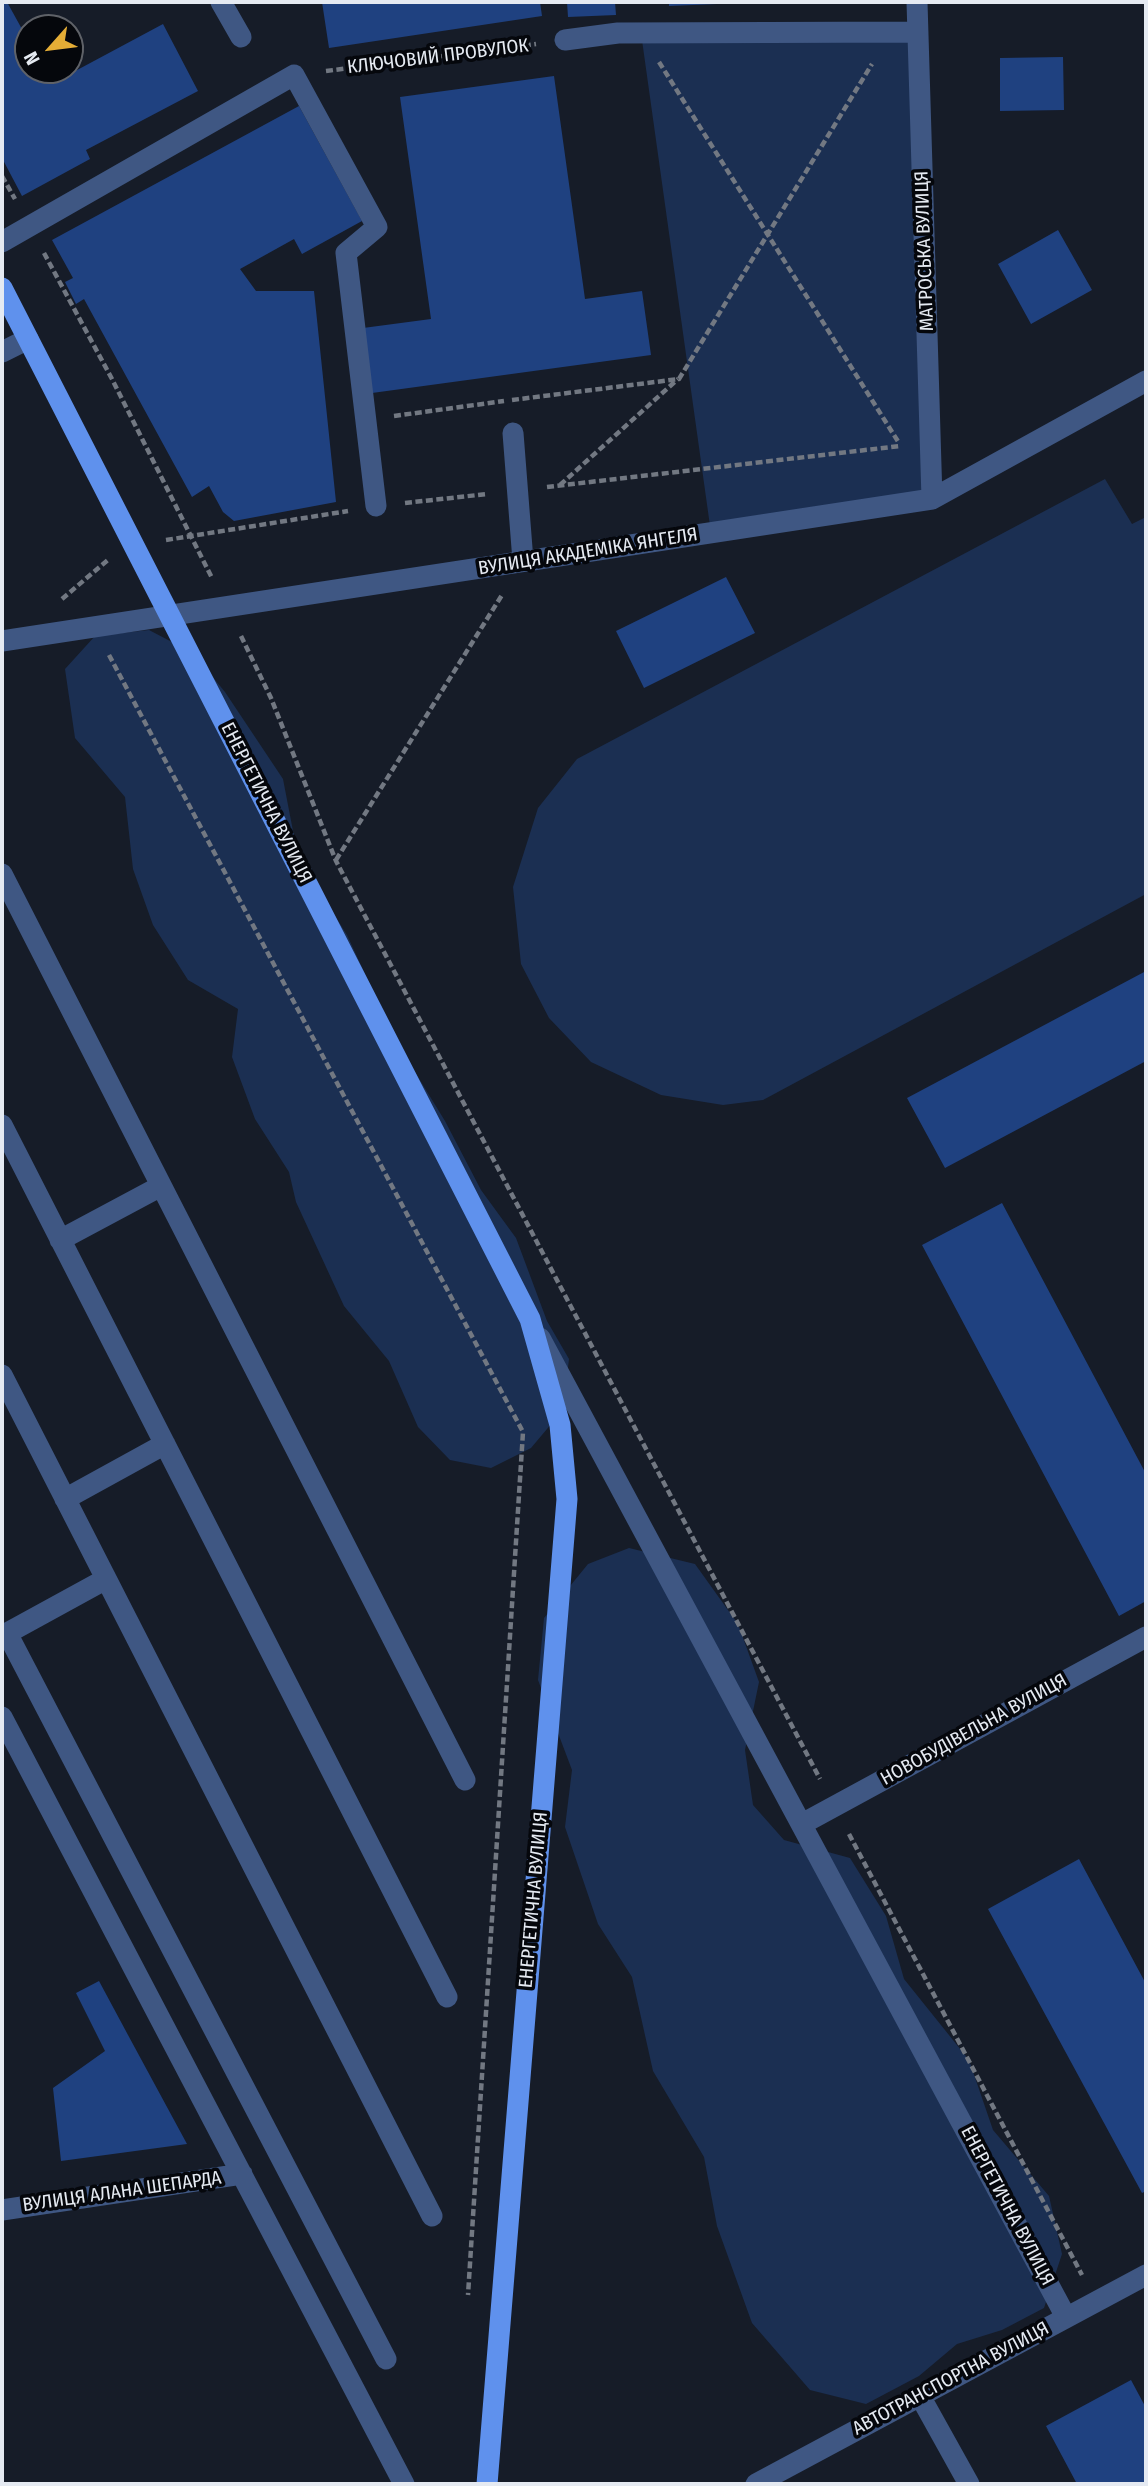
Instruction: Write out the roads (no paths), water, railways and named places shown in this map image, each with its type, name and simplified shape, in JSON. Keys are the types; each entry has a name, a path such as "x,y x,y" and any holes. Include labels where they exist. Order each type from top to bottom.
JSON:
{"main road":[{"name":"ЕНЕРГЕТИЧНА ВУЛИЦЯ","path":"2,288 530,1319 560,1425 567,1499 487,2484"}],"street":[{"path":"221,2 241,37"},
{"name":"МАТРОСЬКА ВУЛИЦЯ","path":"917,2 932,499"},
{"path":"565,40 641,33 918,32"},
{"path":"2,242 294,75 377,227 346,253 376,506"},
{"path":"2,352 28,339"},
{"name":"ВУЛИЦЯ АКАДЕМІКА ЯНГЕЛЯ","path":"2,641 932,499 1146,382"},
{"path":"513,433 523,561"},
{"path":"2,874 465,1780"},
{"path":"2,1125 447,1997"},
{"path":"60,1240 161,1186"},
{"name":"ЕНЕРГЕТИЧНА ВУЛИЦЯ","path":"530,1319 1066,2317"},
{"path":"2,1375 432,2216"},
{"path":"65,1499 165,1444"},
{"path":"106,1579 5,1634 386,2359"},
{"name":"НОВОБУДІВЕЛЬНА ВУЛИЦЯ","path":"802,1824 1146,1636"},
{"path":"2,1717 404,2484"},
{"name":"ВУЛИЦЯ АЛАНА ШЕПАРДА","path":"2,2210 242,2174"},
{"name":"АВТОТРАНСПОРТНА ВУЛИЦЯ","path":"756,2484 1146,2275"},
{"path":"920,2396 969,2484"}]}
